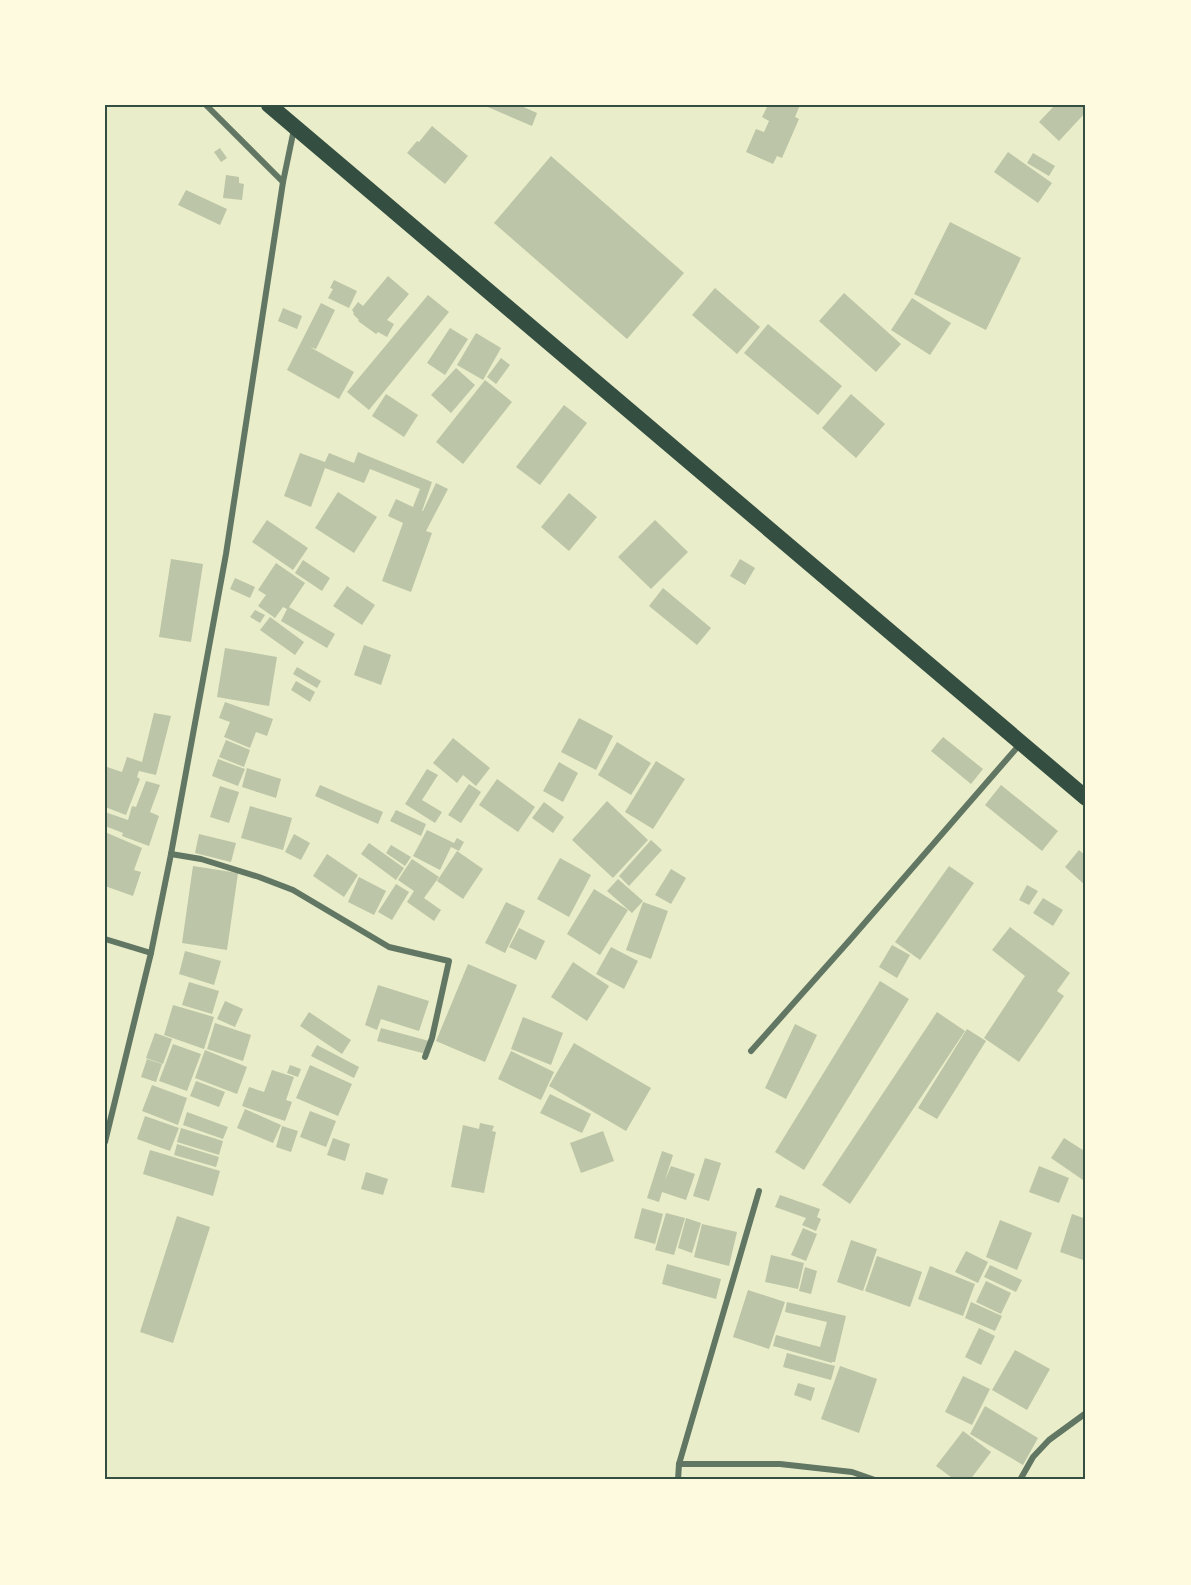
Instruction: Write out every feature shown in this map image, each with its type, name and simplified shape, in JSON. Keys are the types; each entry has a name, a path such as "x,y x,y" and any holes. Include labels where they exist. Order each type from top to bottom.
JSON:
{"highway":[{"path":"269,105 1086,798"}],"street":[{"path":"206,105 283,182"},
{"path":"105,1142 151,953 171,854 226,554 283,182 294,126"},
{"path":"751,1051 1021,742"},
{"path":"171,854 201,859 293,890 389,947 449,961 432,1038 425,1057"},
{"path":"105,939 151,953"},
{"path":"678,1480 679,1464 759,1191"},
{"path":"1020,1480 1033,1457 1049,1440 1086,1413"},
{"path":"679,1464 780,1464 852,1472 875,1480"}],"building":[{"path":"483,105 519,105 537,113 532,126"},
{"path":"768,105 800,105 795,117 799,119 782,158 777,156 773,164 746,152 756,129 764,132 769,121 762,117"},
{"path":"1055,105 1086,105 1086,112 1059,141 1039,122"},
{"path":"432,126 468,156 445,184 407,153"},
{"path":"220,148 227,158 221,162 214,152"},
{"path":"1008,152 1052,183 1038,203 994,172"},
{"path":"1033,153 1055,166 1049,176 1027,163"},
{"path":"551,156 684,273 627,339 494,223"},
{"path":"226,175 239,177 239,183 244,184 242,200 223,198"},
{"path":"186,190 227,209 220,225 178,205"},
{"path":"950,222 1021,258 986,330 914,294"},
{"path":"388,276 409,294 387,320 394,324 387,337 378,332 376,334 358,321 352,310 358,302 363,306"},
{"path":"334,280 357,291 349,308 328,298 333,289 330,288"},
{"path":"715,288 760,327 737,354 692,315"},
{"path":"844,293 901,344 876,372 819,321"},
{"path":"428,295 449,312 369,410 347,392"},
{"path":"912,298 951,323 930,355 891,330"},
{"path":"321,303 335,310 316,349 310,347 354,372 339,399 287,370"},
{"path":"283,308 302,316 297,329 278,321"},
{"path":"768,324 842,386 818,415 744,353"},
{"path":"450,328 468,339 445,375 427,363"},
{"path":"476,333 501,348 483,380 457,365"},
{"path":"501,358 510,365 496,384 487,377"},
{"path":"456,368 475,385 451,413 431,395"},
{"path":"485,380 512,402 463,464 436,442"},
{"path":"386,394 418,415 404,437 372,416"},
{"path":"851,394 885,424 856,458 822,428"},
{"path":"564,405 587,423 540,485 516,467"},
{"path":"358,452 432,482 422,511 436,483 448,489 426,531 432,533 411,592 382,581 403,523 388,516 396,499 413,507 420,489 370,469 364,483 325,468 311,507 284,496 300,453 325,462 329,453 354,463"},
{"path":"338,492 377,517 354,553 315,528"},
{"path":"569,493 597,517 569,551 541,527"},
{"path":"267,520 308,548 293,570 252,542"},
{"path":"655,520 688,552 651,589 618,557"},
{"path":"171,559 203,564 191,642 159,637"},
{"path":"740,559 755,568 745,585 730,576"},
{"path":"303,560 330,578 322,591 295,573"},
{"path":"276,563 305,583 289,607 335,634 327,648 281,621 287,609 283,607 275,618 258,606 266,595 258,590"},
{"path":"235,578 255,587 250,598 230,589"},
{"path":"347,586 375,605 362,625 333,606"},
{"path":"663,588 711,628 697,645 649,606"},
{"path":"255,610 265,615 260,623 250,617"},
{"path":"270,617 304,642 295,655 260,630"},
{"path":"364,645 391,655 381,685 354,675"},
{"path":"225,648 277,657 269,706 217,697"},
{"path":"297,667 321,681 317,688 293,674"},
{"path":"296,681 315,692 310,702 291,690"},
{"path":"225,702 273,719 267,736 256,732 250,748 224,737 230,722 219,718"},
{"path":"154,713 171,716 156,775 139,771 137,777 140,779 126,815 105,807 107,767 122,772 127,757 142,762"},
{"path":"579,718 613,736 596,770 561,752"},
{"path":"943,737 983,769 971,784 931,751"},
{"path":"453,738 490,768 476,786 463,775 457,783 433,763"},
{"path":"226,740 250,750 244,767 219,757"},
{"path":"617,742 651,763 631,795 598,775"},
{"path":"218,759 245,769 238,786 212,776"},
{"path":"656,761 685,779 653,829 625,812"},
{"path":"559,762 578,773 563,802 543,791"},
{"path":"247,768 281,779 276,798 242,787"},
{"path":"427,769 438,775 422,800 442,812 435,823 405,804"},
{"path":"497,779 535,807 518,832 479,805"},
{"path":"146,781 160,785 150,812 159,816 149,846 122,836 123,833 105,826 105,812 128,820 132,806 136,807"},
{"path":"469,784 481,792 461,823 448,815"},
{"path":"320,785 383,812 378,824 315,796"},
{"path":"1001,785 1058,831 1042,851 985,805"},
{"path":"220,786 239,792 229,823 210,817"},
{"path":"607,801 648,840 613,878 572,840"},
{"path":"544,802 564,817 553,833 532,818"},
{"path":"250,806 292,818 283,850 241,838"},
{"path":"396,810 426,824 421,836 390,821"},
{"path":"427,830 454,843 457,838 464,842 459,851 451,847 440,870 413,856"},
{"path":"105,832 142,848 134,870 141,872 133,896 105,886"},
{"path":"199,834 236,843 231,862 195,853"},
{"path":"294,834 310,843 301,860 285,852"},
{"path":"651,840 662,850 629,886 619,876"},
{"path":"369,843 404,868 396,880 361,854"},
{"path":"391,845 411,857 405,866 386,853"},
{"path":"1079,850 1086,856 1086,886 1065,867"},
{"path":"457,851 483,869 463,899 437,881"},
{"path":"327,854 358,875 344,897 313,876"},
{"path":"560,858 591,875 569,917 537,899"},
{"path":"412,859 439,877 424,898 441,910 434,921 407,902 414,891 398,880"},
{"path":"193,866 238,873 227,950 182,943"},
{"path":"949,866 974,883 920,960 895,942"},
{"path":"671,869 686,878 671,904 655,895"},
{"path":"359,877 386,891 374,915 348,902"},
{"path":"618,879 643,901 632,913 607,891"},
{"path":"396,884 409,892 392,920 378,912"},
{"path":"1027,885 1038,891 1029,905 1019,900"},
{"path":"594,889 628,910 600,955 567,934"},
{"path":"1043,898 1063,910 1053,926 1033,913"},
{"path":"506,902 525,911 505,953 485,943"},
{"path":"643,902 668,911 651,959 626,950"},
{"path":"1010,927 1070,973 1057,991 1064,996 1019,1062 984,1038 1025,976 992,950"},
{"path":"519,928 545,941 536,960 509,947"},
{"path":"892,945 910,955 897,978 879,967"},
{"path":"611,947 638,961 624,989 596,974"},
{"path":"185,951 221,961 214,985 179,974"},
{"path":"573,962 609,986 587,1021 551,997"},
{"path":"468,964 517,985 485,1062 436,1041"},
{"path":"880,981 909,999 804,1170 775,1152"},
{"path":"189,982 219,991 212,1014 182,1005"},
{"path":"378,985 429,1001 419,1031 381,1019 377,1030 365,1025"},
{"path":"225,1001 243,1009 235,1027 217,1019"},
{"path":"173,1005 214,1017 204,1049 164,1035"},
{"path":"309,1012 351,1040 342,1054 300,1026"},
{"path":"937,1012 965,1031 850,1204 822,1185"},
{"path":"523,1017 563,1033 551,1065 511,1049"},
{"path":"215,1023 251,1035 243,1061 207,1049"},
{"path":"795,1024 817,1035 786,1099 765,1088"},
{"path":"381,1028 429,1041 426,1054 377,1041"},
{"path":"967,1029 986,1041 937,1119 918,1108"},
{"path":"155,1033 172,1039 163,1064 146,1058"},
{"path":"574,1043 651,1088 626,1131 549,1086"},
{"path":"173,1044 201,1054 187,1091 159,1081"},
{"path":"317,1045 359,1067 354,1078 311,1056"},
{"path":"205,1050 247,1067 237,1094 195,1078"},
{"path":"511,1051 554,1072 541,1100 498,1079"},
{"path":"147,1059 162,1064 156,1082 141,1077"},
{"path":"290,1065 301,1069 298,1077 287,1073"},
{"path":"310,1065 352,1084 338,1116 296,1098"},
{"path":"272,1070 294,1077 286,1100 292,1102 285,1121 242,1106 249,1087 264,1092"},
{"path":"196,1081 225,1092 219,1107 190,1096"},
{"path":"152,1085 187,1098 178,1125 142,1111"},
{"path":"550,1094 591,1114 582,1133 540,1113"},
{"path":"245,1109 281,1125 273,1143 237,1128"},
{"path":"310,1111 336,1121 326,1147 300,1137"},
{"path":"187,1112 228,1127 223,1139 183,1125"},
{"path":"145,1116 179,1128 170,1151 137,1139"},
{"path":"480,1123 494,1126 492,1131 496,1132 484,1193 451,1187 463,1125 479,1129"},
{"path":"282,1126 298,1131 291,1152 276,1147"},
{"path":"181,1128 223,1141 219,1155 177,1142"},
{"path":"603,1131 614,1161 581,1173 570,1143"},
{"path":"333,1138 350,1144 345,1161 327,1155"},
{"path":"1064,1138 1086,1152 1086,1176 1083,1180 1051,1158"},
{"path":"177,1144 219,1157 216,1167 174,1155"},
{"path":"150,1150 220,1171 213,1196 143,1174"},
{"path":"662,1151 673,1155 665,1180 671,1166 695,1174 686,1200 662,1192 659,1202 647,1198"},
{"path":"705,1158 721,1163 709,1201 693,1196"},
{"path":"1039,1166 1069,1178 1059,1203 1029,1192"},
{"path":"366,1172 388,1179 383,1195 361,1189"},
{"path":"780,1195 820,1209 817,1217 821,1219 816,1231 802,1225 806,1218 775,1207"},
{"path":"642,1208 663,1214 655,1244 634,1238"},
{"path":"666,1213 685,1218 674,1255 655,1250"},
{"path":"1072,1214 1086,1219 1086,1261 1060,1252"},
{"path":"177,1216 210,1227 173,1343 140,1332"},
{"path":"686,1218 701,1223 692,1253 678,1248"},
{"path":"1000,1220 1032,1233 1017,1270 986,1257"},
{"path":"702,1224 737,1232 729,1266 694,1257"},
{"path":"803,1228 817,1234 806,1261 791,1255"},
{"path":"851,1240 877,1249 863,1291 837,1282"},
{"path":"966,1251 988,1262 978,1283 955,1272"},
{"path":"771,1255 804,1263 798,1289 765,1282"},
{"path":"877,1256 922,1272 910,1307 865,1291"},
{"path":"667,1264 721,1279 716,1299 662,1284"},
{"path":"990,1265 1022,1280 1016,1292 984,1277"},
{"path":"930,1266 975,1284 963,1316 918,1299"},
{"path":"805,1267 817,1271 811,1294 799,1291"},
{"path":"986,1281 1011,1293 1001,1314 976,1302"},
{"path":"748,1290 785,1302 769,1349 733,1337"},
{"path":"787,1302 846,1316 835,1362 773,1346 776,1335 820,1347 827,1322 785,1312"},
{"path":"971,1302 1002,1316 995,1331 965,1318"},
{"path":"979,1328 995,1336 981,1365 965,1357"},
{"path":"1015,1350 1050,1369 1027,1410 992,1390"},
{"path":"787,1353 835,1366 831,1380 783,1367"},
{"path":"840,1366 877,1379 859,1433 821,1419"},
{"path":"963,1376 990,1389 972,1425 945,1412"},
{"path":"798,1383 815,1388 811,1401 794,1395"},
{"path":"985,1406 1038,1438 1023,1465 970,1434"},
{"path":"963,1431 991,1452 970,1480 955,1480 936,1466"}]}
